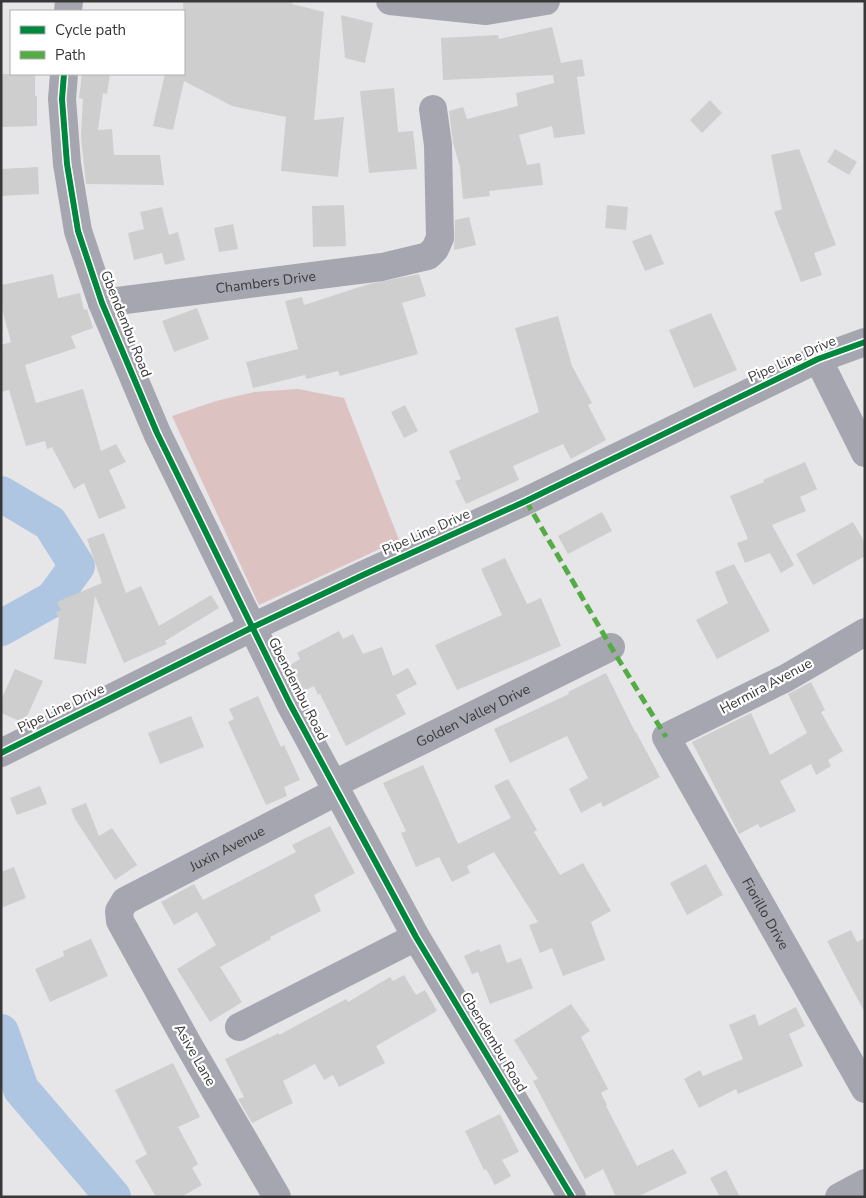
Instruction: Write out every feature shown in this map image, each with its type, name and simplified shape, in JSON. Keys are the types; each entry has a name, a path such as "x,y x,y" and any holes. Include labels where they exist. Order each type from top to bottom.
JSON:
{"street":[{"path":"394,2 486,11 546,1"},
{"name":"Gbendembu Road","path":"64,75 62,100 66,164 78,231 102,303 157,433 290,704 416,937 572,1197"},
{"name":"Chambers Drive","path":"102,303 382,267 428,256 435,249 440,238 438,146 433,109"},
{"name":"Pipe Line Drive","path":"1,753 253,627 362,575 526,501 818,359 865,342"},
{"path":"818,359 865,453"},
{"name":"Hermira Avenue","path":"666,737 786,678 865,632"},
{"name":"Golden Valley Drive","path":"336,788 611,647"},
{"name":"Fiorillo Drive","path":"666,737 865,1089"},
{"name":"Juxin Avenue","path":"119,911 125,901 336,788"},
{"name":"Asive Lane","path":"119,911 120,921 188,1044 277,1197"},
{"path":"239,1027 416,937"},
{"path":"839,1197 865,1183"}],"shaded area":[{"path":"298,389 344,398 399,540 259,605 172,416 216,401 254,392"}],"building":[{"path":"183,1 292,1 292,4 324,12 314,120 344,117 338,177 281,171 286,117 232,106 184,81 173,130 153,126 165,75 185,75 185,10 183,10"},
{"path":"341,15 373,23 365,63 345,58"},
{"path":"552,27 561,63 582,59 585,76 577,77 585,134 554,138 552,126 519,135 527,165 540,163 543,185 489,191 490,196 463,199 460,167 453,143 449,111 463,107 467,119 518,106 516,93 554,83 553,75 443,80 441,38 498,35 499,39"},
{"path":"1,74 35,75 37,126 1,127"},
{"path":"82,75 110,75 107,94 103,93 98,130 112,129 114,155 160,155 164,185 86,184 81,137 83,99 79,98"},
{"path":"394,88 398,132 413,131 417,169 369,173 360,91"},
{"path":"710,100 722,113 702,133 690,120"},
{"path":"799,149 836,245 814,253 822,275 801,282 774,212 782,209 771,155"},
{"path":"835,149 857,162 849,175 827,162"},
{"path":"38,167 39,194 1,196 1,169"},
{"path":"344,205 346,246 313,247 312,206"},
{"path":"607,205 628,207 626,230 605,228"},
{"path":"162,207 169,235 178,232 185,260 165,265 162,253 134,260 128,233 144,229 140,212"},
{"path":"469,217 476,245 454,250 455,220"},
{"path":"233,224 238,249 219,252 214,228"},
{"path":"651,234 664,264 645,271 632,241"},
{"path":"53,274 58,298 80,293 84,310 87,309 93,328 71,336 76,348 25,365 36,403 83,389 101,451 116,444 126,462 109,470 126,508 99,519 84,483 74,489 52,447 47,449 45,441 26,446 9,390 1,392 1,345 11,342 1,305 2,285"},
{"path":"419,274 426,296 402,303 418,354 340,376 338,371 306,379 305,375 253,388 246,362 298,349 285,301 302,297 304,305 369,284"},
{"path":"197,308 209,339 174,352 162,321"},
{"path":"711,313 737,370 694,388 669,330"},
{"path":"558,316 572,366 592,403 588,405 606,440 571,459 563,444 513,466 519,480 466,504 455,481 461,479 449,451 539,412 515,328"},
{"path":"405,405 418,431 404,438 391,412"},
{"path":"805,462 817,489 800,497 806,511 772,525 794,565 781,573 770,553 745,563 737,543 748,539 730,496"},
{"path":"602,512 612,531 568,554 558,536"},
{"path":"853,522 865,543 865,556 813,585 796,554"},
{"path":"104,533 126,593 141,586 159,626 211,595 219,608 165,641 167,644 124,663 95,596 86,664 54,659 59,618 56,612 61,610 57,602 102,583 87,539"},
{"path":"505,558 527,604 541,598 561,646 457,690 435,645 502,615 481,569"},
{"path":"734,564 770,631 717,659 696,620 728,603 715,572"},
{"path":"339,631 343,639 353,634 363,654 382,647 393,676 408,668 417,684 396,695 406,714 346,746 320,694 318,695 314,686 302,692 289,666 300,659 297,653"},
{"path":"15,669 43,681 24,723 1,713 1,700"},
{"path":"606,673 660,777 603,807 601,802 581,813 569,789 588,778 567,736 510,763 494,729 569,694 568,692"},
{"path":"811,682 825,710 821,712 843,751 828,760 831,766 816,775 811,764 780,781 796,811 760,828 758,824 739,834 692,742 751,713 770,755 807,733 788,694"},
{"path":"258,696 281,747 284,745 300,780 284,787 287,796 266,805 228,722 234,719 229,709"},
{"path":"191,716 204,747 160,764 148,733"},
{"path":"423,765 458,844 511,818 494,786 508,779 537,830 534,832 560,875 583,863 611,911 591,922 605,960 563,976 552,948 540,953 529,925 538,922 494,852 467,866 470,873 452,882 439,857 416,867 401,833 406,831 383,783"},
{"path":"40,786 47,804 17,815 10,798"},
{"path":"86,803 99,836 112,828 137,865 115,880 75,819 71,809"},
{"path":"330,826 355,873 314,895 321,911 270,937 271,939 220,967 242,1002 210,1022 177,969 216,945 197,912 174,925 161,902 194,884 203,900 296,852 292,845"},
{"path":"706,864 723,895 687,915 670,883"},
{"path":"14,867 26,898 1,908 1,872"},
{"path":"851,930 857,942 865,938 865,1013 827,941"},
{"path":"91,939 108,976 50,1002 35,969 64,956 63,951"},
{"path":"500,944 507,963 521,958 533,988 490,1004 478,972 472,974 464,956 479,949 480,952"},
{"path":"404,975 416,995 425,990 437,1011 376,1046 385,1063 339,1087 333,1075 324,1080 315,1064 283,1081 293,1103 252,1123 238,1099 244,1097 225,1059 279,1033 279,1035 346,999 348,1002 390,977 393,981"},
{"path":"571,1004 590,1031 581,1037 608,1089 601,1093 606,1106 637,1166 673,1149 687,1173 637,1197 616,1197 603,1169 585,1179 533,1081 538,1079 514,1040"},
{"path":"796,1007 805,1026 789,1034 803,1066 738,1094 736,1089 699,1108 684,1079 700,1070 703,1076 743,1059 729,1025 755,1014 759,1026"},
{"path":"173,1063 200,1117 178,1127 198,1164 192,1168 202,1185 181,1197 156,1197 135,1161 147,1154 115,1090"},
{"path":"500,1114 519,1152 502,1160 511,1176 495,1185 486,1169 484,1170 465,1131"},
{"path":"726,1170 740,1197 720,1197 710,1178"}],"waterway":[{"path":"1,494 50,523 77,566 53,599 1,628"},
{"path":"1,1032 21,1089 113,1197"}],"marked path":[{"path":"526,501 666,737"}],"cycle path":[{"path":"64,75 62,99 67,164 78,231 102,303 157,433 290,704 416,937 572,1197"},
{"path":"1,753 253,627 526,501 818,359 865,342"}]}
